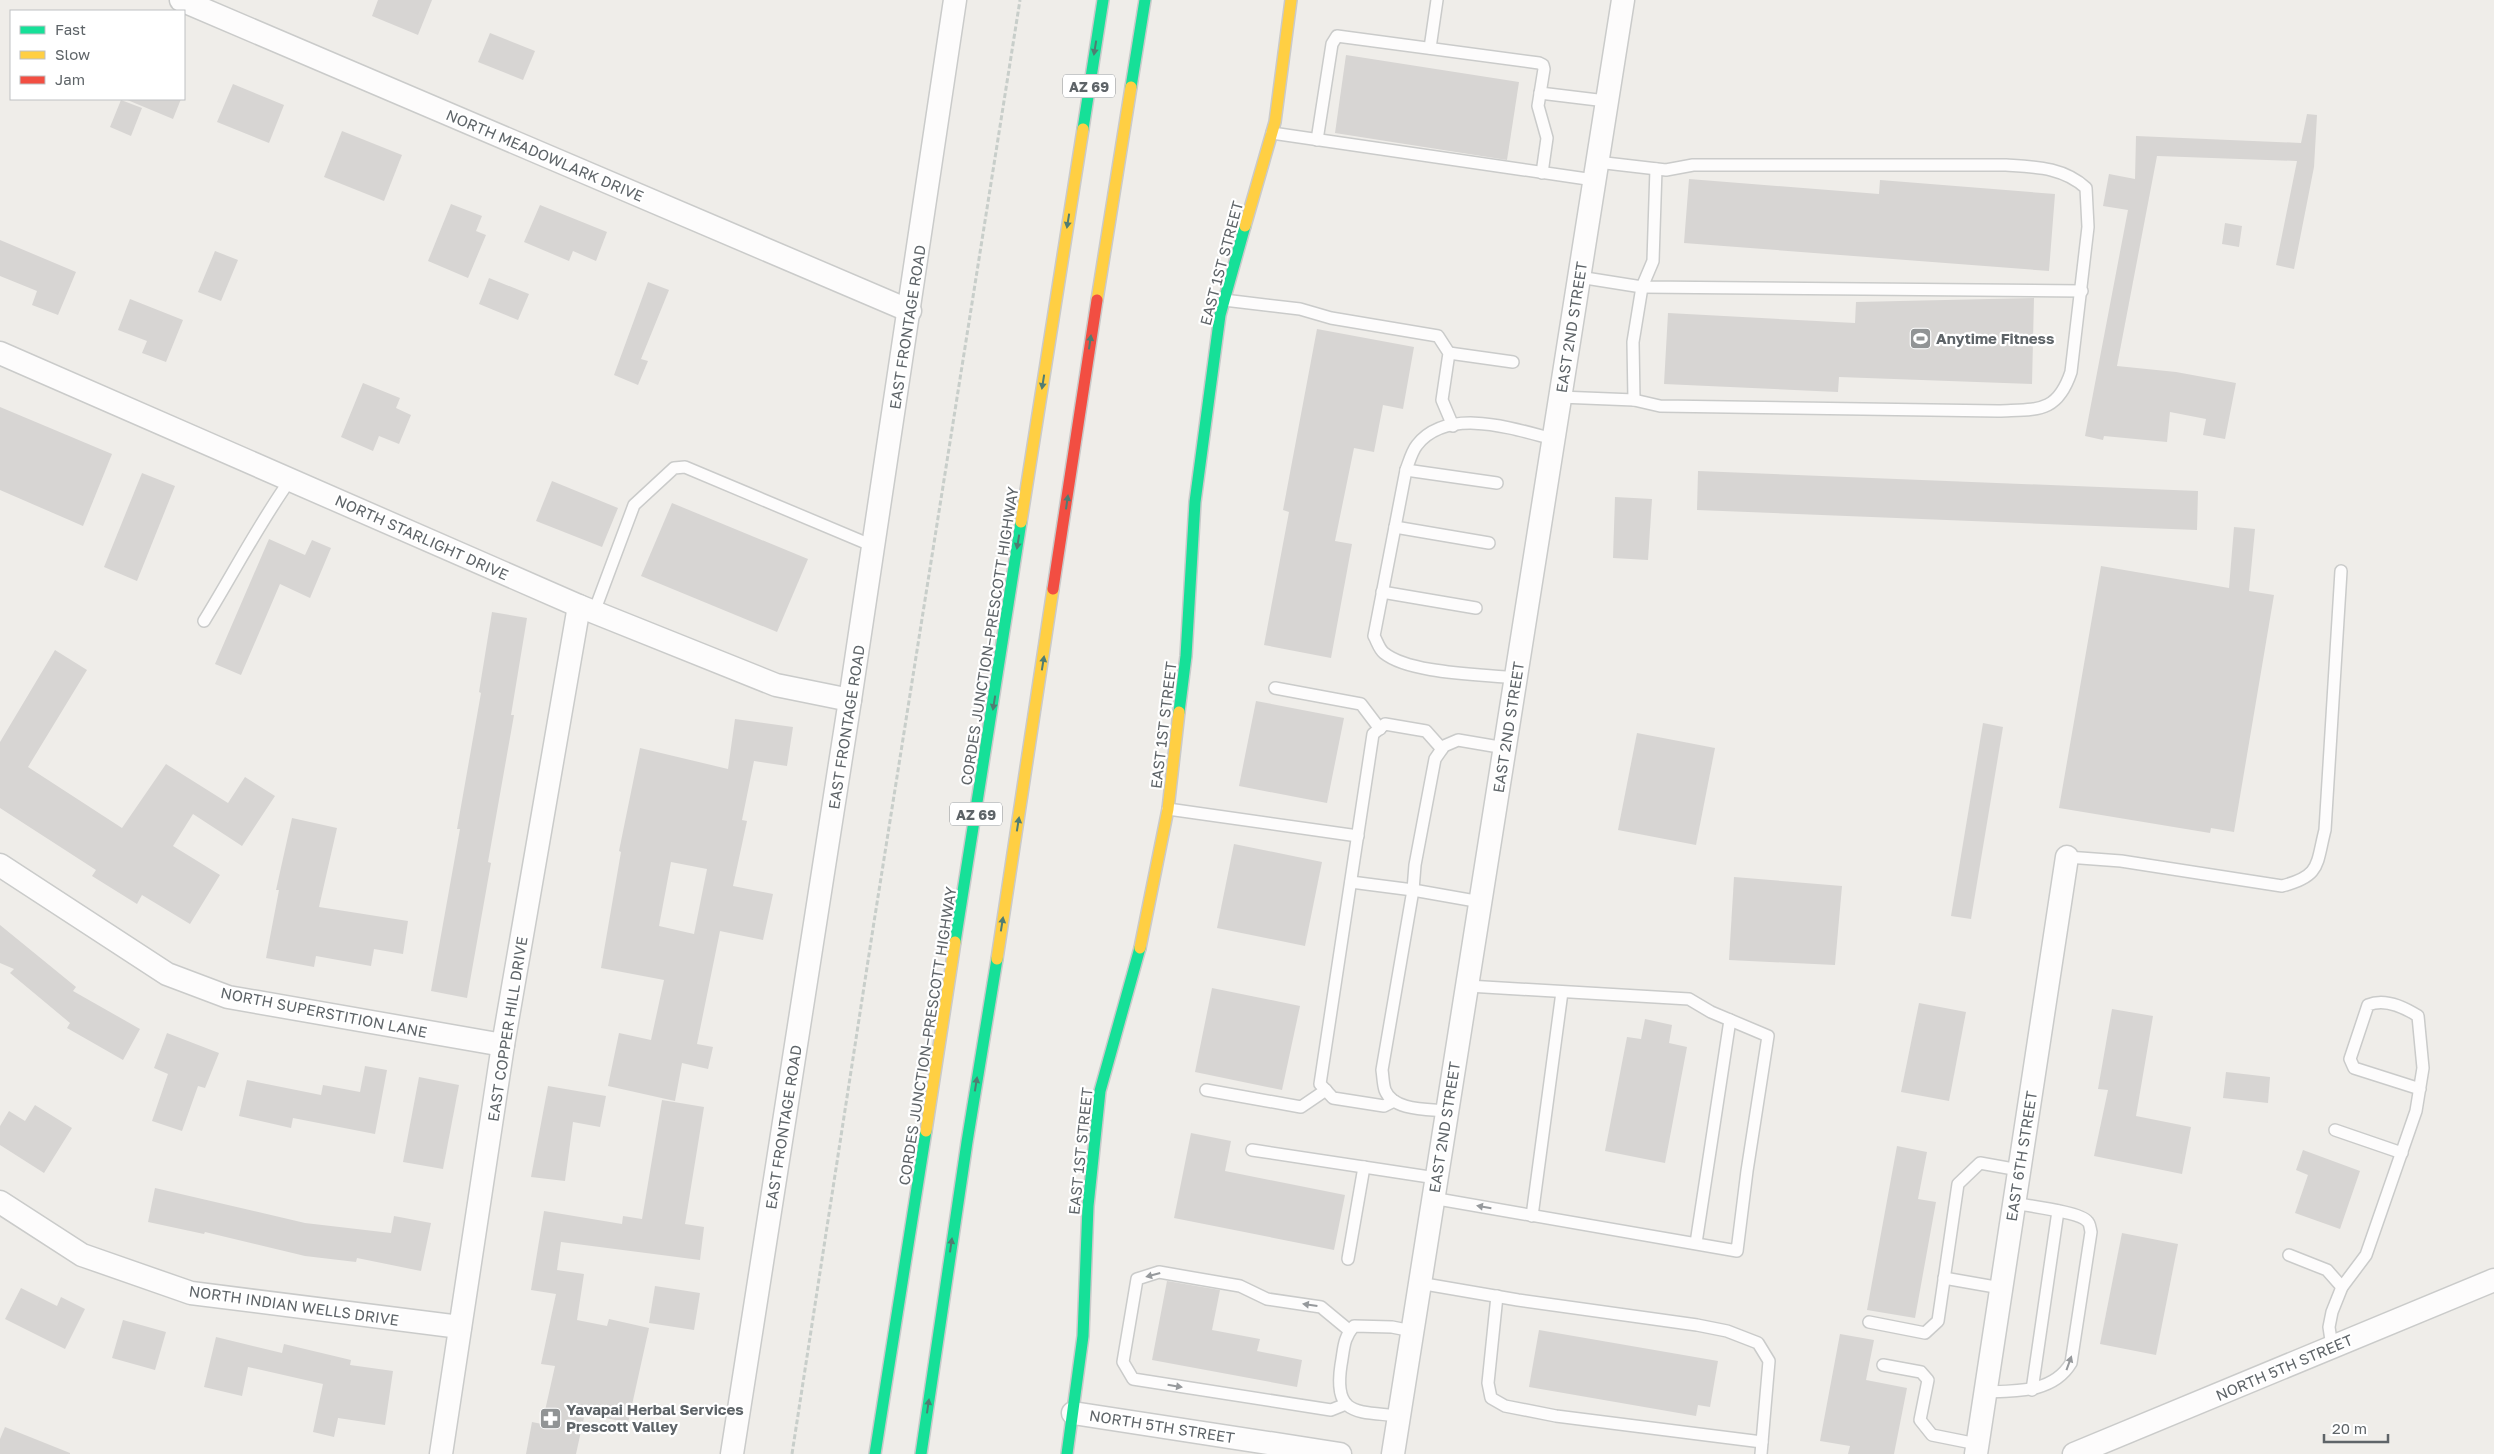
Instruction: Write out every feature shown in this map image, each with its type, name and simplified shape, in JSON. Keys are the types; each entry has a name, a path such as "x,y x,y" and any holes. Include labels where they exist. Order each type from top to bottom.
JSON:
{"main road":[{"name":"CORDES JUNCTION–PRESCOTT HIGHWAY","path":"875,1454 1103,0"},
{"name":"AZ 69","path":"921,1454 967,1142 1010,882 1094,317 1145,0"},
{"name":"EAST 1ST STREET","path":"1067,1454 1083,1336 1088,1206 1100,1090 1144,934 1168,809 1186,656 1195,502 1220,315 1272,133 1291,0"}],"street":[{"name":"NORTH MEADOWLARK DRIVE","path":"181,0 910,311"},
{"name":"EAST FRONTAGE ROAD","path":"732,1454 874,546 955,0"},
{"name":"EAST 2ND STREET","path":"1393,1454 1623,0"},
{"name":"NORTH STARLIGHT DRIVE","path":"0,353 587,609 776,685 850,700"},
{"name":"EAST COPPER HILL DRIVE","path":"440,1454 504,1045 587,609"},
{"name":"EAST 6TH STREET","path":"1977,1449 2067,857"},
{"name":"NORTH SUPERSTITION LANE","path":"0,865 168,974 228,997 504,1045"},
{"name":"NORTH INDIAN WELLS DRIVE","path":"0,1202 82,1255 191,1293 460,1327"},
{"name":"NORTH 5TH STREET","path":"2074,1454 2494,1280"},
{"name":"NORTH 5TH STREET","path":"1073,1412 1340,1454"}],"lane":[{"path":"1430,48 1438,0"},
{"path":"1317,140 1333,39 1341,35 1539,63 1543,65 1544,69 1538,110 1547,138 1542,173"},
{"path":"1540,93 1606,101"},
{"path":"1272,133 1542,173 1666,170 1693,165 2006,165 2039,167 2060,171 2074,177 2086,188 2088,227 2071,372 2066,386 2056,399 2042,408 1998,411 1660,406 1634,400 1560,397"},
{"path":"1634,400 1633,342 1642,287 1653,261 1656,169"},
{"path":"1579,277 1642,287 2082,291"},
{"path":"1224,300 1300,309 1331,318 1438,336 1449,352 1442,400 1453,426"},
{"path":"1449,352 1513,362"},
{"path":"1516,678 1415,666 1394,660 1381,651 1374,636 1406,470 1416,446 1432,430 1472,422 1508,428 1553,439"},
{"path":"587,609 634,505 674,468 686,468 874,546"},
{"path":"1406,470 1497,483"},
{"path":"204,621 265,516 290,480"},
{"path":"1395,527 1489,543"},
{"path":"2067,857 2121,860 2282,886 2302,881 2315,870 2325,830 2341,570"},
{"path":"1382,592 1476,608"},
{"path":"1275,688 1361,704 1380,729"},
{"path":"1394,1101 1384,1106 1333,1098 1320,1084 1373,734 1385,724 1426,731 1442,749"},
{"path":"1447,1111 1401,1105 1394,1101 1385,1090 1382,1070 1413,890 1414,865 1435,759 1442,749 1451,741 1458,740 1505,748"},
{"path":"1168,809 1358,836"},
{"path":"1351,882 1413,890 1481,902"},
{"path":"1252,1150 1364,1167 1532,1216 1556,1218 1737,1251 1768,1036 1688,999 1468,986"},
{"path":"1532,1216 1562,992"},
{"path":"2332,1347 2330,1319 2342,1287 2366,1255 2416,1112 2420,1089 2423,1068 2418,1016 2409,1010 2378,1000 2368,1005 2350,1059 2354,1068 2420,1089"},
{"path":"1696,1243 1730,1020"},
{"path":"1206,1090 1301,1107 1326,1090"},
{"path":"2335,1130 2402,1153"},
{"path":"1868,1322 1925,1333 1938,1321 1958,1184 1980,1163 2019,1170"},
{"path":"1348,1259 1364,1167"},
{"path":"1985,1392 2032,1390 2058,1378 2071,1363 2091,1232 2088,1222 2084,1218 2058,1211 2014,1203"},
{"path":"2032,1390 2058,1211"},
{"path":"2289,1255 2327,1270 2342,1287"},
{"path":"1346,1404 1331,1410 1132,1379 1123,1362 1137,1279 1159,1272 1240,1286 1267,1299 1321,1307 1350,1331"},
{"path":"1944,1278 2001,1288"},
{"path":"1420,1283 1698,1325 1727,1331 1758,1343 1768,1361 1762,1448 1556,1416 1505,1406 1491,1398 1488,1383 1497,1296"},
{"path":"1399,1416 1358,1411 1340,1398 1338,1386 1346,1334 1354,1326 1362,1325 1412,1332"},
{"path":"1883,1365 1921,1372 1928,1380 1920,1420 1932,1435 1977,1449"}],"path":[{"path":"792,1454 875,912 1020,0"}],"building":[{"path":"378,0 432,0 418,35 372,16"},
{"path":"490,33 535,51 523,80 478,62"},
{"path":"1346,55 1519,82 1507,160 1335,133"},
{"path":"233,84 284,105 269,143 217,122"},
{"path":"121,100 142,108 131,136 110,127"},
{"path":"127,100 181,100 173,119"},
{"path":"2307,114 2317,115 2314,167 2294,269 2276,265 2297,161 2157,156 2117,366 2176,372 2236,383 2225,439 2203,435 2206,419 2170,412 2167,442 2104,436 2103,440 2085,436 2128,210 2103,206 2109,174 2135,179 2136,136 2301,143"},
{"path":"342,131 402,155 384,201 324,177"},
{"path":"1689,179 1879,194 1880,180 2055,194 2049,271 1684,243"},
{"path":"451,204 482,216 476,231 486,235 468,278 428,261"},
{"path":"540,205 607,232 596,261 573,251 569,261 524,242"},
{"path":"2225,223 2242,226 2239,247 2222,244"},
{"path":"0,240 76,272 58,315 32,305 37,291 0,276"},
{"path":"215,251 238,260 221,301 198,292"},
{"path":"489,278 529,294 518,320 479,304"},
{"path":"648,282 669,290 641,359 648,361 638,385 614,375"},
{"path":"2034,298 2032,384 1839,377 1838,392 1664,384 1668,313 1855,323 1856,302"},
{"path":"130,299 183,320 166,362 142,353 147,341 118,330"},
{"path":"1317,329 1414,347 1403,409 1383,405 1374,452 1354,448 1335,541 1352,544 1331,658 1264,645 1289,512 1283,510"},
{"path":"363,383 400,398 396,408 411,415 399,444 379,436 373,451 341,437"},
{"path":"0,407 112,454 83,526 0,490"},
{"path":"1698,471 2198,491 2197,530 1697,510"},
{"path":"142,473 175,486 137,581 104,567"},
{"path":"552,481 618,508 602,547 536,521"},
{"path":"1615,497 1652,499 1648,560 1613,558"},
{"path":"672,503 808,559 777,632 641,576"},
{"path":"2234,527 2255,529 2249,591 2274,595 2234,832 2211,828 2210,833 2059,808 2101,566 2229,588"},
{"path":"269,539 305,555 312,540 331,548 310,598 280,584 241,675 215,664"},
{"path":"492,612 527,618 511,715 514,715 488,862 491,863 467,998 431,991 460,829 457,829 481,693 479,692"},
{"path":"55,650 87,670 28,767 122,828 166,764 228,803 245,777 275,796 242,846 193,814 173,846 220,875 190,924 142,895 137,904 92,876 96,870 0,808 0,742"},
{"path":"1256,701 1344,718 1327,803 1239,786"},
{"path":"735,719 793,727 787,766 754,761 742,820 747,821 733,886 773,894 763,940 720,931 697,1044 713,1047 708,1069 682,1063 675,1101 608,1086 619,1033 651,1040 664,980 601,968 621,852 619,851 640,748 728,769","holes":["671,862 707,869 694,934 659,926"]},
{"path":"1983,723 2003,727 1971,919 1951,916"},
{"path":"1637,733 1715,748 1696,845 1618,830"},
{"path":"292,818 337,828 319,907 408,921 403,954 374,949 371,966 316,956 314,967 266,958 279,890 276,890"},
{"path":"1234,844 1322,862 1305,946 1217,928"},
{"path":"1734,877 1842,886 1835,965 1729,960"},
{"path":"0,925 76,987 73,991 140,1029 123,1060 67,1028 70,1023 10,973 14,969 0,963"},
{"path":"1212,988 1300,1006 1282,1090 1195,1072"},
{"path":"1919,1003 1966,1012 1949,1101 1901,1092"},
{"path":"2112,1009 2153,1016 2136,1116 2191,1127 2182,1174 2094,1156 2108,1090 2098,1089"},
{"path":"1645,1019 1672,1025 1669,1043 1687,1047 1665,1163 1605,1151 1627,1037 1641,1039"},
{"path":"167,1033 219,1053 205,1088 198,1086 182,1131 152,1121 168,1074 154,1068"},
{"path":"365,1066 387,1070 375,1134 293,1118 291,1128 239,1116 247,1080 321,1095 323,1085 360,1092"},
{"path":"2226,1072 2270,1077 2268,1103 2223,1098"},
{"path":"419,1077 459,1085 443,1169 403,1162"},
{"path":"548,1086 606,1096 600,1127 573,1122 565,1181 531,1177"},
{"path":"662,1100 704,1107 685,1224 704,1227 700,1260 561,1242 557,1270 584,1274 577,1320 607,1326 609,1319 649,1328 628,1423 585,1413 576,1454 526,1454 532,1422 542,1424 555,1366 541,1364 556,1294 531,1290 544,1211 622,1224 623,1216 642,1219"},
{"path":"35,1105 72,1128 44,1173 0,1145 0,1126 9,1111 25,1121"},
{"path":"1191,1133 1231,1141 1225,1171 1345,1195 1334,1250 1174,1218"},
{"path":"1897,1146 1927,1152 1918,1199 1936,1202 1915,1318 1867,1310"},
{"path":"2303,1150 2360,1171 2340,1229 2295,1213 2308,1175 2296,1170"},
{"path":"155,1188 305,1223 391,1233 394,1216 431,1223 421,1271 357,1258 356,1262 305,1256 205,1232 204,1234 148,1222"},
{"path":"2122,1233 2178,1244 2156,1355 2100,1344"},
{"path":"1167,1281 1220,1290 1212,1330 1260,1339 1257,1351 1302,1360 1297,1387 1152,1360"},
{"path":"655,1286 700,1293 694,1330 649,1323"},
{"path":"21,1288 57,1306 61,1297 85,1309 65,1349 5,1319"},
{"path":"123,1320 166,1332 155,1370 112,1358"},
{"path":"1539,1330 1718,1361 1710,1407 1698,1405 1696,1416 1529,1387"},
{"path":"1840,1334 1874,1340 1866,1380 1907,1388 1894,1454 1848,1454 1850,1446 1820,1441"},
{"path":"216,1337 282,1353 284,1344 351,1360 350,1365 393,1371 385,1425 338,1418 334,1437 313,1432 323,1384 248,1367 242,1396 204,1387"},
{"path":"5,1427 70,1454 0,1454 0,1439"}],"traffic: fast":[{"path":"1083,129 1103,0"},
{"path":"1131,87 1145,0"},
{"path":"1179,712 1186,656 1195,502 1220,315 1245,226"},
{"path":"955,942 1021,522"},
{"path":"1067,1454 1083,1336 1088,1206 1100,1091 1140,948"},
{"path":"921,1454 967,1142 997,959"},
{"path":"875,1454 926,1131"}],"traffic: slow":[{"path":"1245,226 1275,122 1291,0"},
{"path":"1097,300 1131,87"},
{"path":"1021,522 1083,129"},
{"path":"997,959 1053,589"},
{"path":"1140,948 1168,809 1179,712"},
{"path":"926,1131 955,942"}],"traffic: jam":[{"path":"1053,589 1097,300"}],"place":[{"name":"Anytime Fitness","path":"1920,338"},
{"name":"Yavapai Herbal Services Prescott Valley","path":"550,1418"}]}
